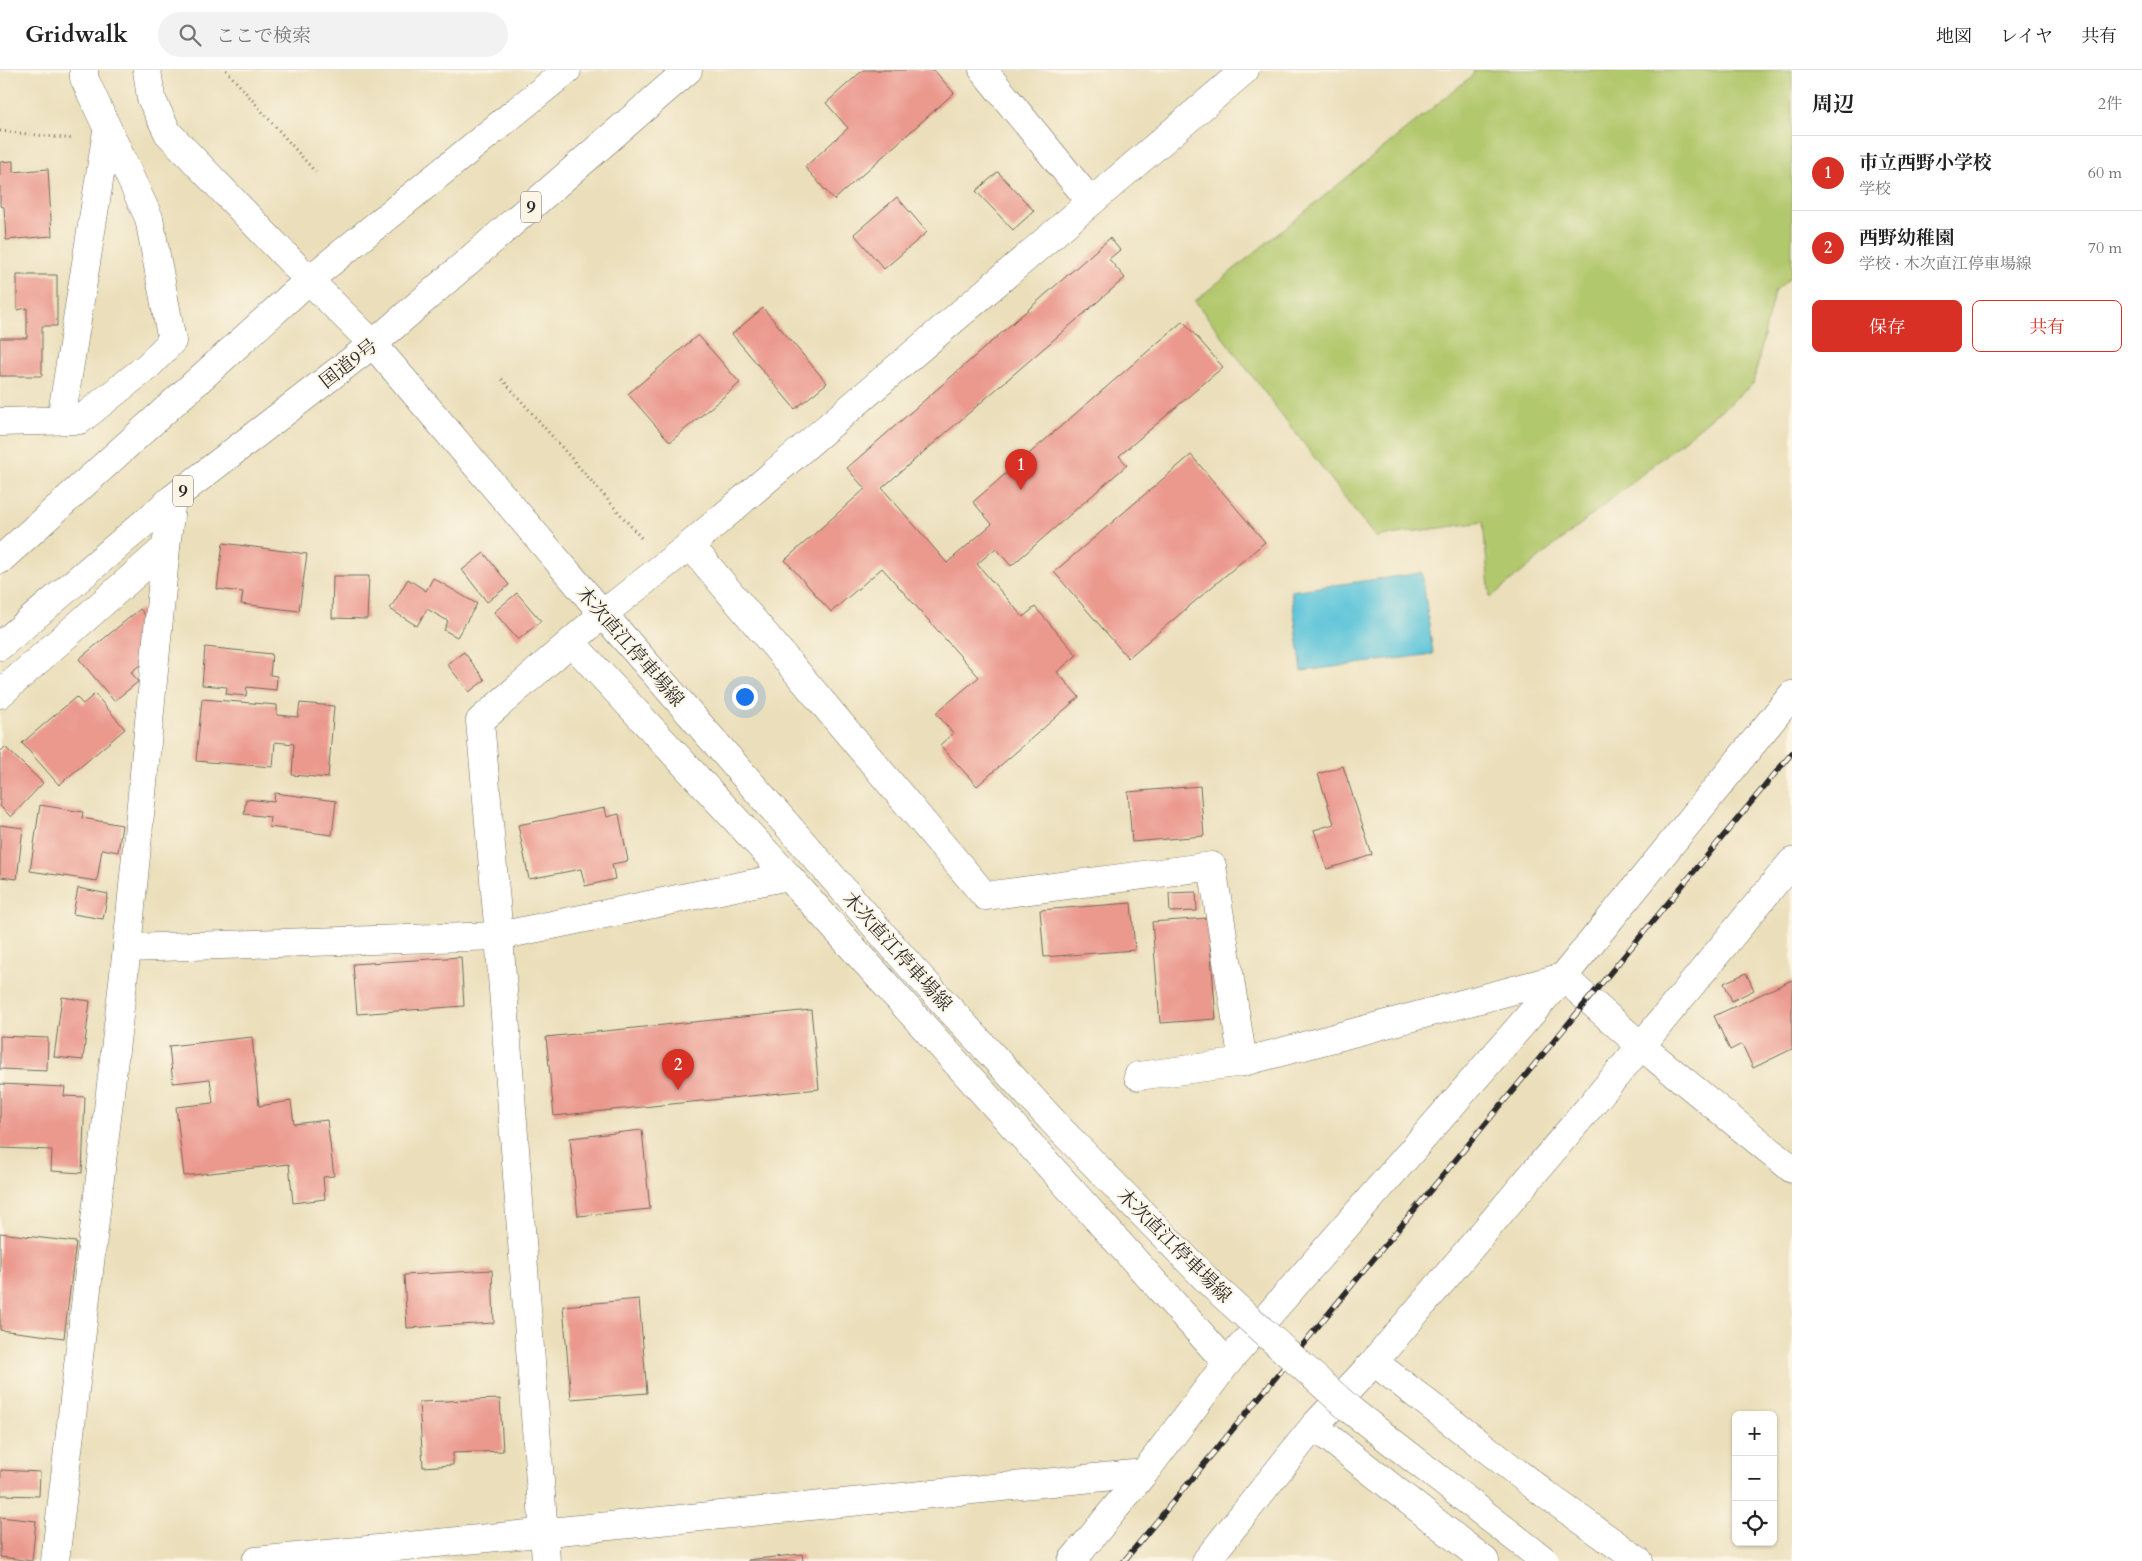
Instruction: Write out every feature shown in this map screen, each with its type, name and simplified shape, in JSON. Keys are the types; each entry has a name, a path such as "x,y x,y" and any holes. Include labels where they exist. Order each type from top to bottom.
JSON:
{"main road":[{"path":"0,422 80,420 148,366 172,341 149,218 107,131 84,78 84,70"},
{"name":"木次直江停車場線","path":"147,70 150,98 168,133 373,344 602,614 911,967 1060,1129 1214,1286 1352,1411 1545,1561"},
{"path":"0,560 310,280 567,70"},
{"name":"国道9号","path":"0,646 172,499 373,344 688,70"},
{"path":"983,70 1091,202"},
{"path":"546,1561 499,936 480,721 602,614 690,545 1245,70"},
{"path":"61,420 107,131"},
{"path":"55,1561 127,948 172,499"},
{"path":"690,545 985,896 1212,866 1242,1062"},
{"path":"0,694 166,547"},
{"path":"571,642 788,876 1227,1363"},
{"path":"1072,1561 1144,1473 1227,1363 1563,977 1792,695"},
{"path":"1206,1561 1314,1426 1374,1362 1641,1046 1792,862"},
{"path":"127,948 499,936 788,876"},
{"path":"1138,1076 1242,1062 1563,977"},
{"path":"1563,977 1641,1046 1792,1169"},
{"path":"1374,1362 1545,1494 1639,1561"},
{"path":"1314,1426 1485,1561"},
{"path":"256,1561 1144,1473"}],"path":[{"path":"226,70 317,174"},
{"path":"0,131 75,140 107,131"},
{"path":"502,379 647,545 662,567"}],"green space":[{"path":"1474,70 1792,70 1792,276 1774,292 1753,384 1490,598 1483,522 1375,537 1195,301 1473,75"}],"water":[{"path":"1422,573 1433,654 1302,671 1291,591"}],"building":[{"path":"863,70 934,70 954,93 834,200 805,167 848,128 826,103"},
{"path":"13,161 13,172 48,169 52,236 6,240 4,207 0,206 0,162"},
{"path":"998,172 1034,211 1013,230 976,191"},
{"path":"897,197 927,232 884,269 854,234"},
{"path":"1110,238 1120,250 1109,259 1125,278 882,488 947,563 992,524 973,502 1183,321 1223,367 1119,456 1127,465 1011,566 996,548 977,564 1023,617 1035,607 1077,655 1057,672 1079,697 977,786 940,745 953,733 936,713 979,677 882,568 831,612 785,560 865,489 847,468"},
{"path":"17,275 57,275 57,326 42,326 42,376 0,376 0,338 27,338 27,308 17,310"},
{"path":"763,308 827,383 795,409 732,334"},
{"path":"698,335 740,383 670,442 628,394"},
{"path":"1191,455 1265,542 1128,658 1054,572"},
{"path":"223,543 307,554 299,611 241,604 243,592 217,589"},
{"path":"484,553 509,585 487,602 462,570"},
{"path":"333,576 369,576 367,619 332,618"},
{"path":"433,578 477,604 457,637 444,630 448,621 427,609 417,626 390,609 408,579 426,591"},
{"path":"517,593 541,621 518,640 494,612"},
{"path":"140,609 157,630 142,642 153,655 131,672 138,682 114,701 79,659"},
{"path":"205,647 272,654 270,675 277,676 276,690 247,687 246,696 226,694 227,687 202,685"},
{"path":"464,652 485,680 469,692 447,664"},
{"path":"95,694 125,729 59,785 22,743 76,697 83,704"},
{"path":"202,699 277,705 277,715 298,717 300,703 334,706 328,778 292,775 294,744 275,742 273,767 196,761"},
{"path":"5,747 43,783 11,817 0,806 0,752"},
{"path":"1343,766 1372,855 1327,869 1314,830 1334,824 1318,774"},
{"path":"1200,786 1204,836 1132,842 1128,792"},
{"path":"275,793 336,801 332,835 269,827 270,817 244,814 246,799 274,802"},
{"path":"40,805 83,812 82,818 122,825 118,852 102,849 97,881 30,871"},
{"path":"605,808 607,817 619,814 628,861 612,864 615,879 585,886 581,869 529,879 518,825"},
{"path":"0,825 23,828 17,879 0,877"},
{"path":"78,888 108,894 103,919 73,914"},
{"path":"1196,892 1197,911 1170,912 1169,893"},
{"path":"1131,903 1135,950 1044,957 1040,910"},
{"path":"1208,918 1216,1019 1160,1023 1152,922"},
{"path":"461,957 464,1006 357,1014 353,964"},
{"path":"1746,973 1754,990 1732,1001 1724,983"},
{"path":"1792,980 1792,1049 1753,1068 1742,1044 1730,1050 1714,1016"},
{"path":"62,997 90,1001 83,1060 54,1057"},
{"path":"811,1010 819,1089 554,1116 546,1037"},
{"path":"0,1036 48,1038 47,1071 0,1069"},
{"path":"252,1037 259,1106 291,1101 294,1124 327,1120 334,1176 323,1177 325,1199 293,1203 289,1164 184,1176 176,1107 213,1103 210,1079 173,1083 169,1046"},
{"path":"0,1084 65,1087 64,1096 85,1097 82,1173 51,1171 52,1150 0,1148"},
{"path":"642,1130 650,1209 578,1216 570,1138"},
{"path":"0,1233 76,1242 64,1338 0,1330"},
{"path":"492,1270 494,1323 407,1328 404,1275"},
{"path":"639,1299 647,1393 571,1399 563,1306"},
{"path":"500,1399 503,1451 453,1453 453,1465 423,1467 419,1402"},
{"path":"1,1470 40,1472 39,1496 1,1495"},
{"path":"0,1517 36,1521 32,1561 0,1557"},
{"path":"802,1554 803,1561 748,1561 748,1560"}],"railway":[{"path":"1124,1561 1792,753"}],"place":[{"name":"市立西野小学校","path":"1021,490"},
{"name":"西野幼稚園","path":"678,1090"}]}
